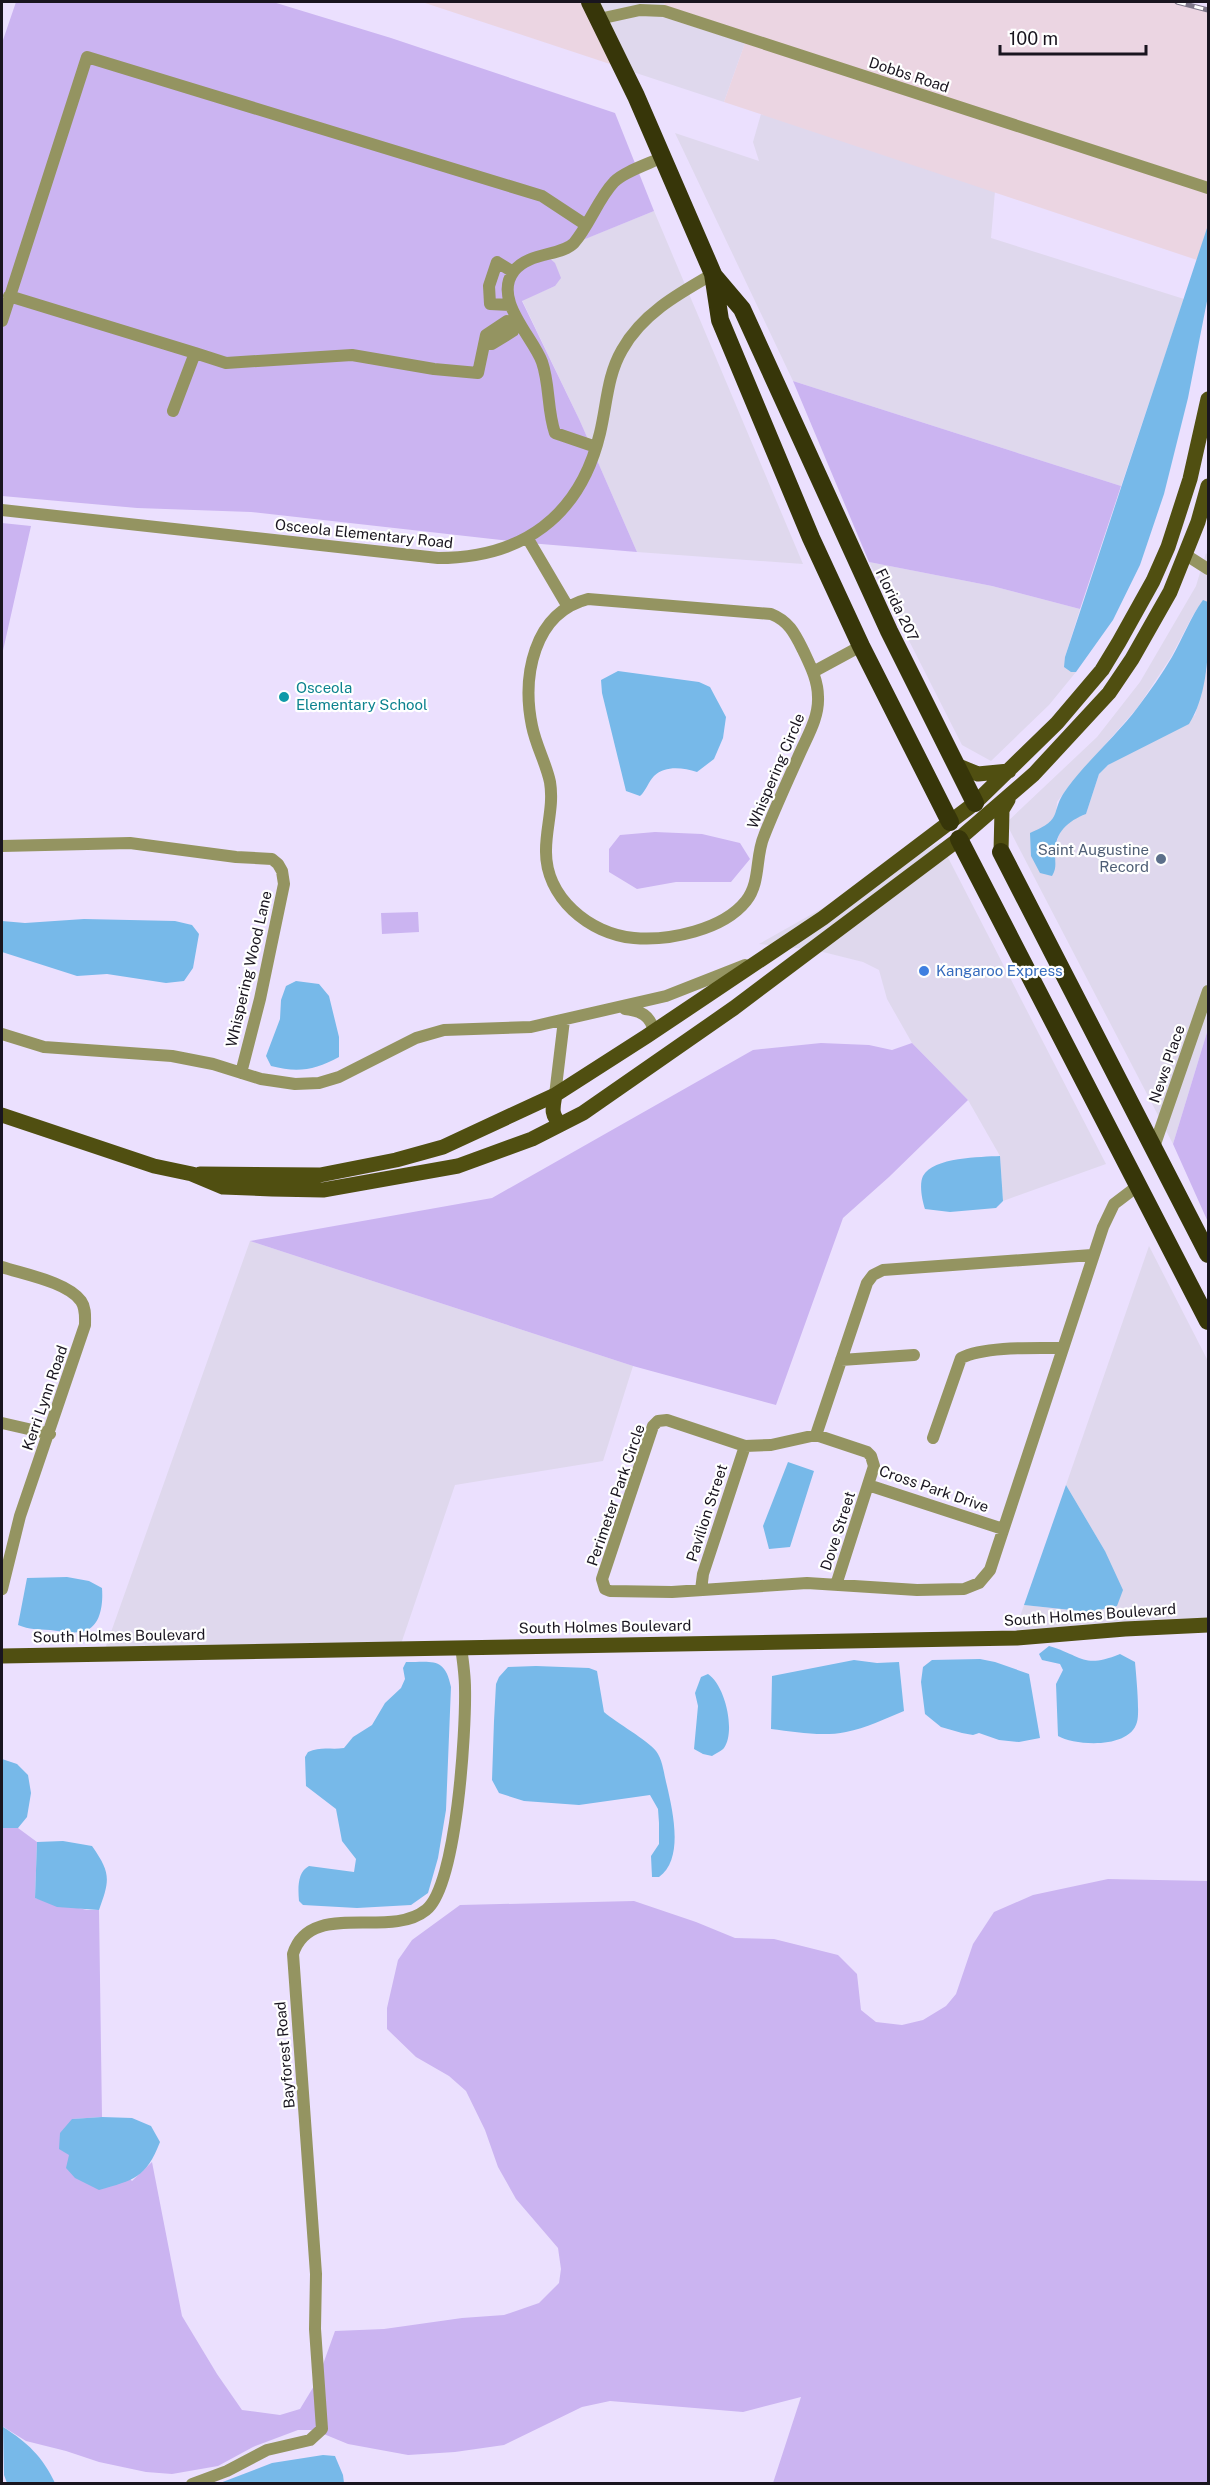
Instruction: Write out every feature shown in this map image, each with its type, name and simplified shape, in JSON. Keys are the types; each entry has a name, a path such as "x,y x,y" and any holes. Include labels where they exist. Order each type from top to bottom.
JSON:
{"highway":[{"path":"590,2 663,157 712,274 720,320 811,538 861,646 950,822"},
{"name":"Florida 207","path":"712,274 742,309 879,610 979,811"},
{"path":"959,838 1209,1321"},
{"path":"1001,852 1209,1254"}],"main road":[{"path":"2,1115 144,1162 192,1174 223,1187 323,1190 458,1166 532,1139 582,1113 734,1008 959,838 1009,771 1080,698 1119,642 1153,581 1168,547 1192,468 1209,399"},
{"path":"1186,555 1179,545 1179,539 1198,477 1192,468"},
{"path":"1001,852 1002,810 1010,796 1057,751 1109,693 1152,625 1186,555 1209,486"},
{"path":"956,765 978,774 1009,771"},
{"path":"192,1174 320,1175 396,1160 443,1147 555,1095 823,918 950,822 1010,796"},
{"path":"979,811 1001,852"},
{"path":"950,822 959,838"},
{"path":"555,1095 552,1113 554,1119 561,1124"},
{"name":"South Holmes Boulevard","path":"2,1656 1017,1638 1209,1625"}],"street":[{"name":"Dobbs Road","path":"599,19 640,10 664,11 1209,188"},
{"path":"2,321 87,57 542,196 586,225"},
{"path":"596,447 555,433 550,418 541,360 516,322 508,288 513,272 527,260 572,245 615,180 663,157"},
{"path":"510,304 490,304 489,286 497,262 513,272"},
{"name":"Osceola Elementary Road","path":"2,510 438,558 477,556 528,539 569,501 589,470 611,374 631,336 656,310 712,274"},
{"path":"9,296 226,363 352,355 478,374 484,344 492,344 513,331 516,322"},
{"path":"173,411 195,353"},
{"path":"528,539 567,606"},
{"path":"1186,555 1209,569"},
{"name":"Whispering Circle","path":"588,599 601,599 771,614 780,618 794,631 813,672 818,697 814,720 763,839 755,883 746,901 738,909 715,923 689,934 645,939 614,934 588,921 565,903 551,880 547,865 546,837 551,797 546,768 532,727 529,690 531,671 540,639 554,617 567,606 588,599"},
{"path":"813,672 861,646"},
{"name":"Whispering Wood Lane","path":"2,846 130,843 236,857 272,859 278,864 282,871 284,884 260,999 241,1073"},
{"name":"Whispering Wood Lane","path":"2,1034 44,1047 172,1056 261,1079 295,1084 319,1083 339,1077 416,1038 444,1030 531,1027 666,996 705,982 768,954"},
{"name":"News Place","path":"1154,1147 1209,991"},
{"path":"615,1008 639,1011 652,1022 654,1031"},
{"path":"555,1095 564,1020"},
{"name":"Perimeter Park Circle","path":"816,1436 771,1445 745,1446 667,1420 658,1421 653,1426 602,1579 605,1589 610,1591 701,1590 789,1583 917,1590 972,1587 979,1583 990,1570 1092,1255 1110,1211 1126,1193 1139,1185"},
{"path":"816,1436 867,1283 873,1275 883,1270 1092,1255"},
{"name":"Kerri Lynn Road","path":"2,1267 60,1286 80,1299 86,1325 20,1516 2,1589"},
{"path":"933,1438 961,1358 971,1353 1062,1348"},
{"path":"841,1360 914,1355"},
{"path":"2,1423 50,1434"},
{"name":"Cross Park Drive","path":"816,1436 867,1452 872,1456 874,1467 868,1485 1003,1529"},
{"name":"Pavilion Street","path":"701,1590 703,1575 745,1446"},
{"name":"Dove Street","path":"836,1585 868,1485"},
{"name":"Bayforest Road","path":"192,2484 227,2471 267,2450 310,2440 322,2429 316,2341 316,2274 293,1954 301,1936 316,1927 411,1918 427,1910 438,1896 448,1860 461,1768 465,1688 461,1647"}],"shaded area":[{"path":"16,2 273,2 391,38 615,113 654,211 546,255 555,263 561,278 555,286 522,301 580,421 637,552 529,543 251,512 137,508 2,496 2,43"},
{"path":"422,2 584,2 616,66"},
{"path":"596,2 665,2 664,6 639,5 602,13"},
{"path":"665,2 1177,2 1208,10 1208,182 664,6"},
{"path":"653,14 745,43 724,102 630,71 607,22 623,17"},
{"path":"745,43 1208,193 1208,225 1197,260 724,102"},
{"path":"761,114 995,191 991,238 1184,299 1121,486 793,381 675,133 759,161 753,142"},
{"path":"654,211 803,564 637,552 580,421 522,300 555,286 545,255"},
{"path":"793,381 1121,486 1080,609 992,586 869,562"},
{"path":"2,523 31,526 2,655"},
{"path":"1206,553 1208,556 1208,602 1203,601 1193,615 1171,657 1138,707 1057,802 1056,815 1050,825 1056,869 1054,850 1059,835 1064,826 1073,819 1086,814 1099,774 1108,765 1195,715 1208,665 1208,1029 1173,1144 1006,823 1097,737 1140,682 1196,586"},
{"path":"869,562 992,586 1080,609 1065,657 1071,672 1076,672 1049,705 991,761 962,745"},
{"path":"655,832 702,834 740,843 750,859 731,882 676,882 637,889 609,872 609,849 620,835"},
{"path":"940,842 1106,1164 1003,1201 1000,1156 968,1100 912,1043 887,999 879,970 863,962 815,950 759,944"},
{"path":"418,912 419,932 382,934 381,913"},
{"path":"1208,1029 1208,1222 1173,1144"},
{"path":"821,1043 869,1045 892,1050 912,1043 968,1100 843,1218 776,1405 633,1366 250,1241 492,1198 753,1050"},
{"path":"250,1241 633,1366 603,1461 455,1485 401,1644 105,1649"},
{"path":"1149,1246 1208,1361 1208,1620 1014,1633 1024,1605 1090,1612 1105,1551 1066,1485"},
{"path":"2,1828 18,1828 37,1842 35,1898 87,1910 99,1910 102,2117 72,2119 132,2181 152,2162 182,2316 242,2410 280,2415 300,2409 317,2381 335,2331 384,2329 462,2318 504,2315 539,2303 559,2283 561,2269 558,2248 516,2199 498,2167 485,2130 466,2091 449,2076 416,2057 387,2029 387,2008 398,1960 412,1940 460,1905 634,1901 735,1938 774,1939 838,1955 857,1974 861,2010 876,2022 902,2025 923,2020 946,2006 956,1994 973,1944 994,1912 1033,1895 1108,1879 1208,1881 1208,2483 773,2483 801,2397 743,2412 610,2401 582,2407 504,2445 455,2452 408,2455 348,2444 314,2430 298,2430 253,2447 218,2466 172,2474 146,2472 99,2462 26,2441 2,2426"}],"water":[{"path":"1208,225 1208,296 1188,398 1164,494 1140,565 1113,620 1076,672 1071,672 1064,667 1065,657"},
{"path":"1203,600 1208,602 1207,665 1201,696 1189,724 1108,765 1099,774 1086,814 1068,824 1057,839 1055,868 1052,876 1040,873 1031,856 1030,833 1053,819 1068,787 1142,701 1172,657"},
{"path":"618,671 699,682 710,687 726,717 723,738 714,759 697,772 675,768 664,770 652,778 640,796 626,791 602,693 601,680"},
{"path":"84,919 175,921 192,925 199,934 193,968 184,981 166,983 107,974 77,976 2,952 2,921 25,923"},
{"path":"296,981 319,984 329,996 339,1037 339,1057 322,1065 298,1070 271,1066 266,1056 280,1019 281,1000 286,986"},
{"path":"1000,1156 1003,1201 996,1208 950,1212 925,1209 921,1183 928,1170 958,1159"},
{"path":"788,1462 814,1471 790,1547 769,1549 763,1526"},
{"path":"1066,1485 1105,1551 1123,1590 1117,1606 1090,1612 1024,1605"},
{"path":"67,1577 89,1581 102,1588 99,1617 92,1627 74,1632 30,1629 18,1625 27,1578"},
{"path":"1049,1646 1090,1661 1120,1654 1135,1662 1138,1710 1137,1722 1132,1731 1114,1741 1102,1743 1077,1742 1058,1736 1056,1684 1063,1670 1060,1664 1042,1660 1039,1654"},
{"path":"980,1659 1029,1674 1040,1738 1019,1742 999,1740 979,1733 973,1735 962,1733 941,1727 925,1714 921,1682 923,1667 932,1660"},
{"path":"854,1660 877,1663 899,1662 904,1711 846,1732 809,1734 771,1729 772,1676"},
{"path":"406,1662 436,1663 445,1670 451,1687 446,1810 438,1858 428,1893 411,1905 357,1908 303,1905 299,1901 299,1886 300,1877 305,1869 309,1866 354,1872 356,1859 342,1841 336,1809 306,1786 305,1757 308,1752 317,1749 344,1748 353,1737 372,1725 385,1703 401,1688 405,1679 403,1668"},
{"path":"508,1667 589,1668 597,1671 604,1712 656,1751 663,1768 675,1835 672,1859 667,1869 659,1877 652,1877 651,1856 659,1844 659,1823 658,1809 650,1795 579,1805 524,1801 499,1793 492,1780 496,1684"},
{"path":"708,1674 724,1698 729,1720 729,1731 724,1748 712,1756 694,1749 698,1706 695,1693 701,1677"},
{"path":"2,1759 17,1764 28,1775 31,1793 27,1817 18,1828 2,1828"},
{"path":"63,1841 92,1846 103,1863 107,1884 99,1910 57,1907 35,1898 37,1842"},
{"path":"132,2118 151,2126 160,2142 149,2163 137,2176 99,2190 75,2178 66,2168 69,2155 59,2149 60,2133 72,2119"},
{"path":"3,2427 34,2451 55,2483 7,2483 4,2475"},
{"path":"323,2455 335,2456 344,2483 220,2483 272,2463"}],"railway":[{"path":"1177,2 1208,10"}],"place":[{"name":"Osceola Elementary School","path":"284,697"},
{"name":"Saint Augustine Record","path":"1161,859"},
{"name":"Kangaroo Express","path":"924,971"}]}
